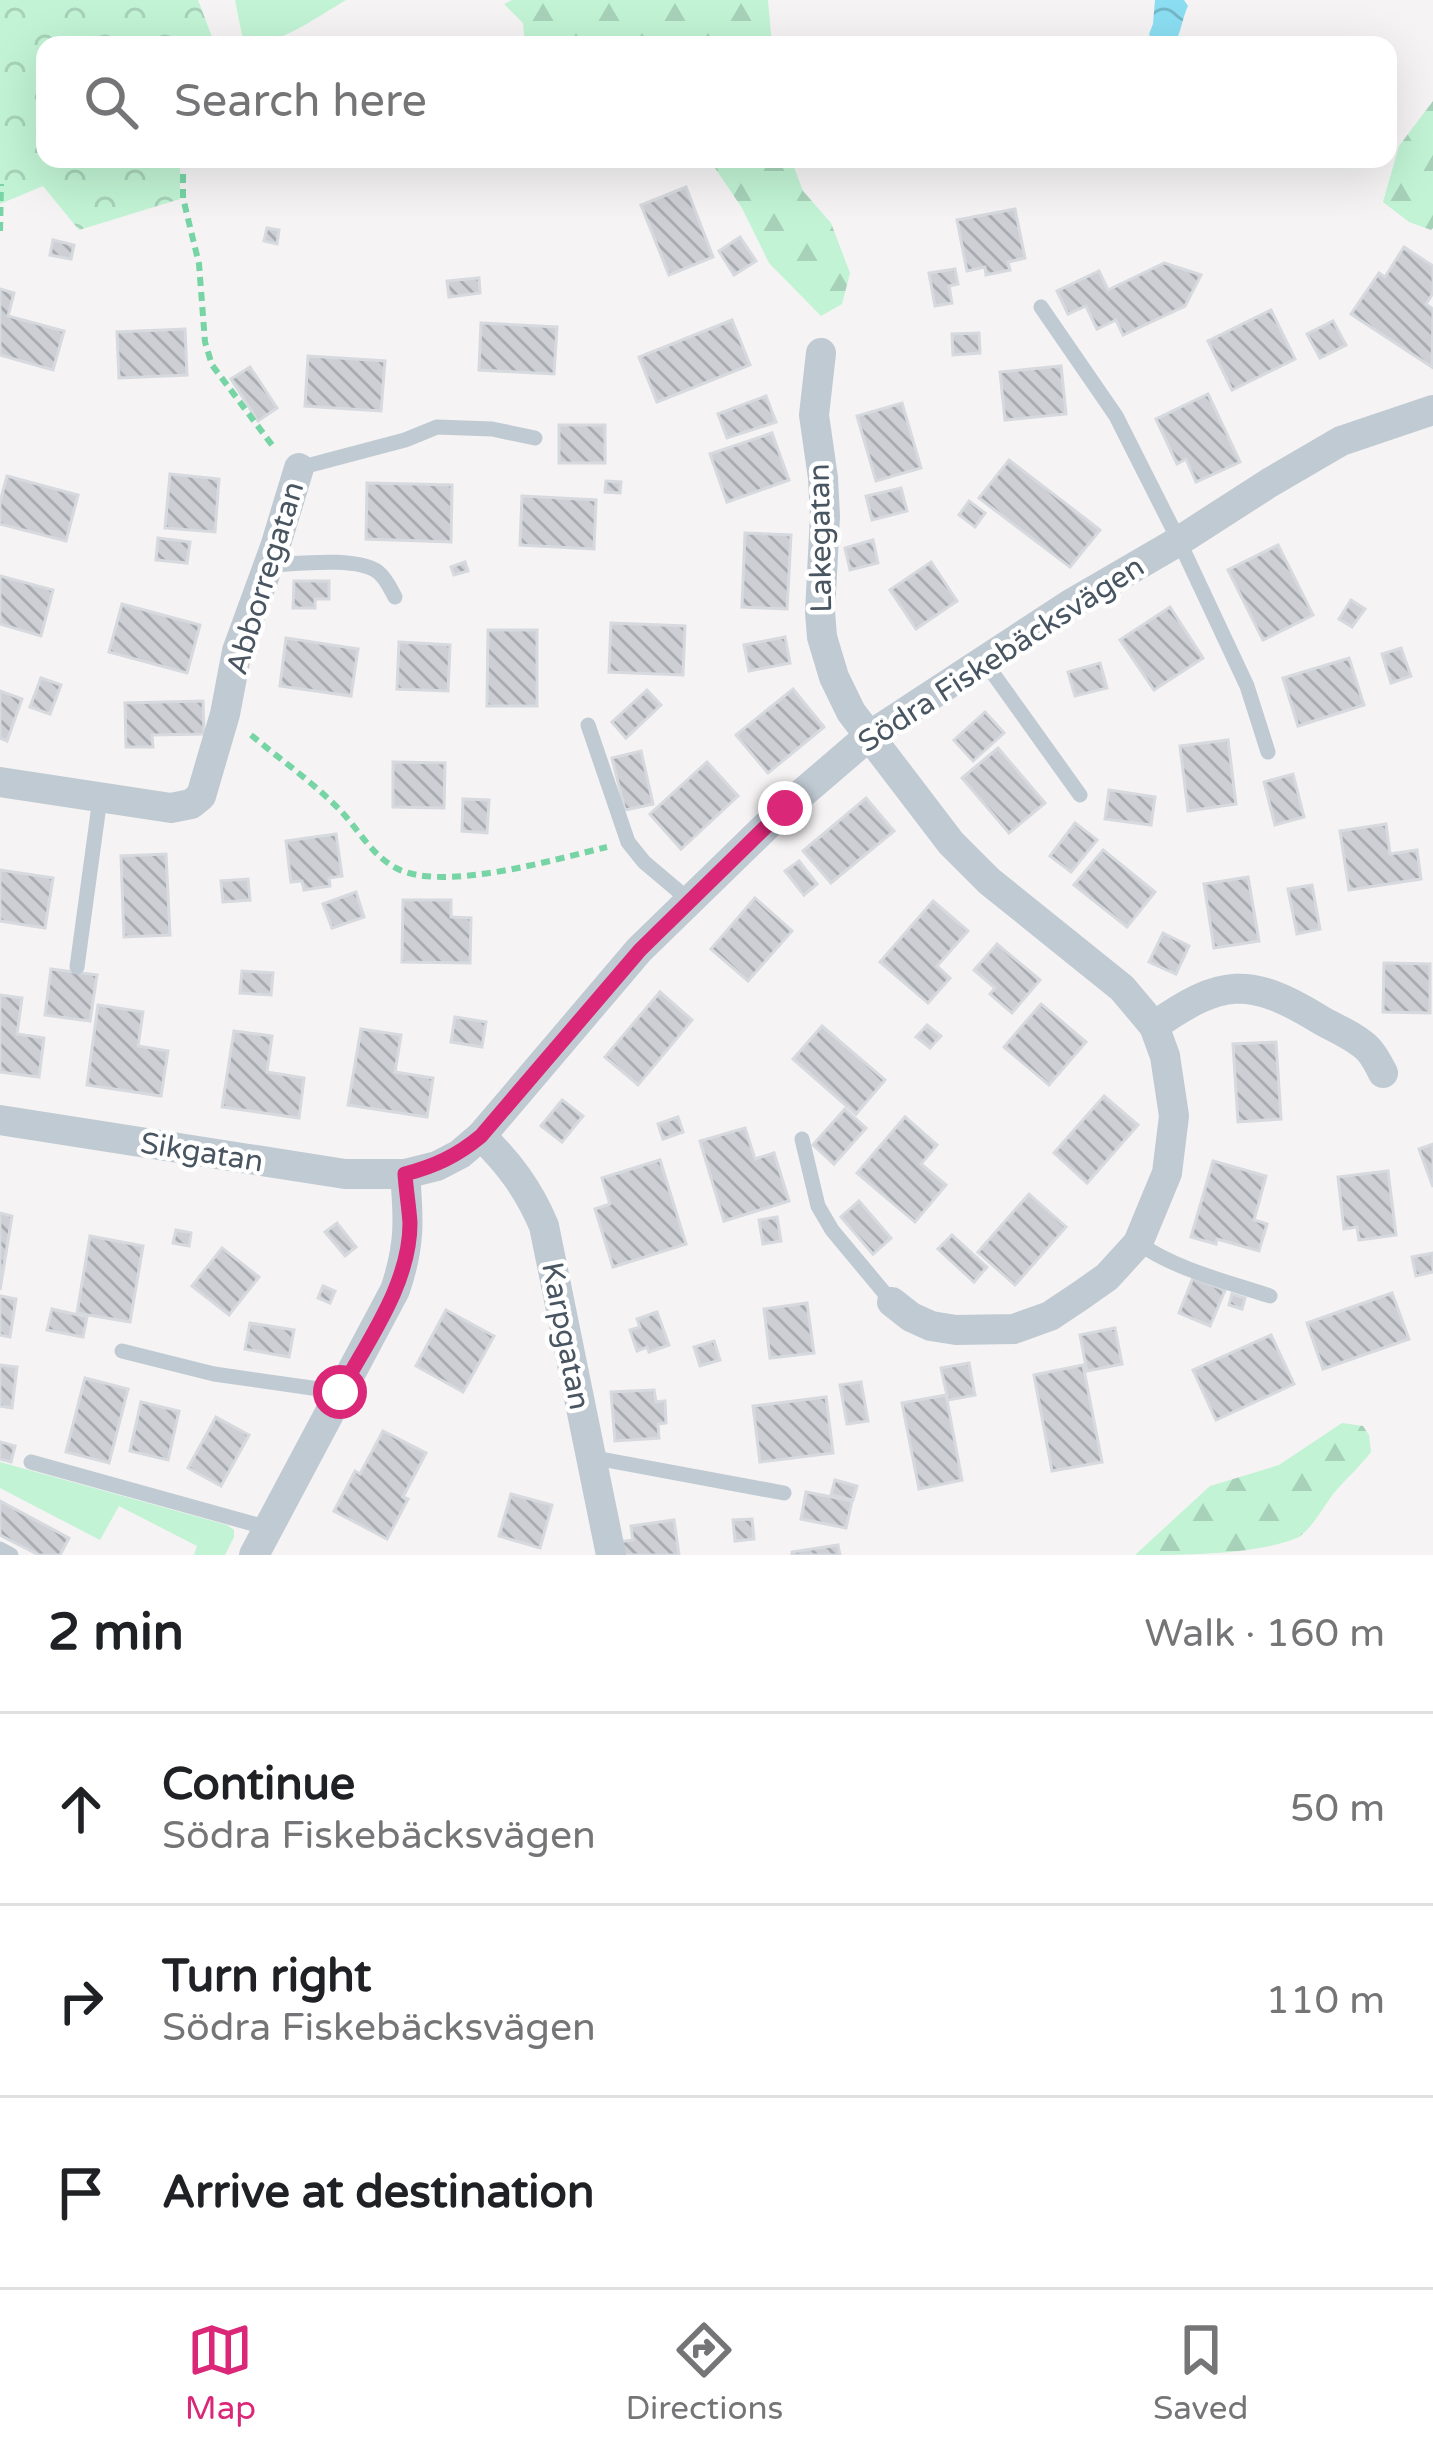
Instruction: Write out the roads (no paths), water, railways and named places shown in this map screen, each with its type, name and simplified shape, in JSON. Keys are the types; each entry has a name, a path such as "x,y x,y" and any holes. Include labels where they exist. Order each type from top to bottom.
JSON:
{"street":[{"name":"Lakegatan","path":"821,353 814,415 824,478 820,612 834,677 851,712 951,843 988,881 1121,988 1154,1026 1165,1056 1174,1115 1167,1173 1138,1243 1107,1277 1080,1297 1050,1316 1014,1329 931,1326 892,1302"},
{"name":"Södra Fiskebäcksvägen","path":"405,1174 448,1160 481,1136 640,950 785,808 869,736 1069,605 1341,441 1433,410"},
{"name":"Abborregatan","path":"0,782 171,808 191,804 201,796 237,651 299,468"},
{"path":"1154,1026 1207,995 1255,988 1279,996 1368,1049 1383,1073"},
{"name":"Sikgatan","path":"0,1120 345,1174 405,1174"},
{"name":"Karpgatan","path":"481,1136 514,1171 544,1226 610,1555"},
{"path":"261,1542 395,1290 410,1226 405,1174"}],"lane":[{"path":"1041,307 1116,416 1247,686 1268,752"},
{"name":"Abborregatan","path":"299,468 436,427 535,438"},
{"path":"268,565 351,563 369,567 385,579 395,596"},
{"path":"984,661 1080,795"},
{"path":"588,725 628,842 689,900"},
{"path":"77,967 100,797"},
{"name":"Lakegatan","path":"802,1139 818,1206 892,1302"},
{"path":"1138,1243 1186,1268 1270,1296"},
{"path":"122,1352 214,1374 340,1392"},
{"path":"590,1457 784,1493"},
{"path":"31,1462 261,1542"},
{"path":"0,1549 10,1555"}],"water":[{"path":"1155,0 1184,0 1188,6 1178,36 1150,36"}]}
